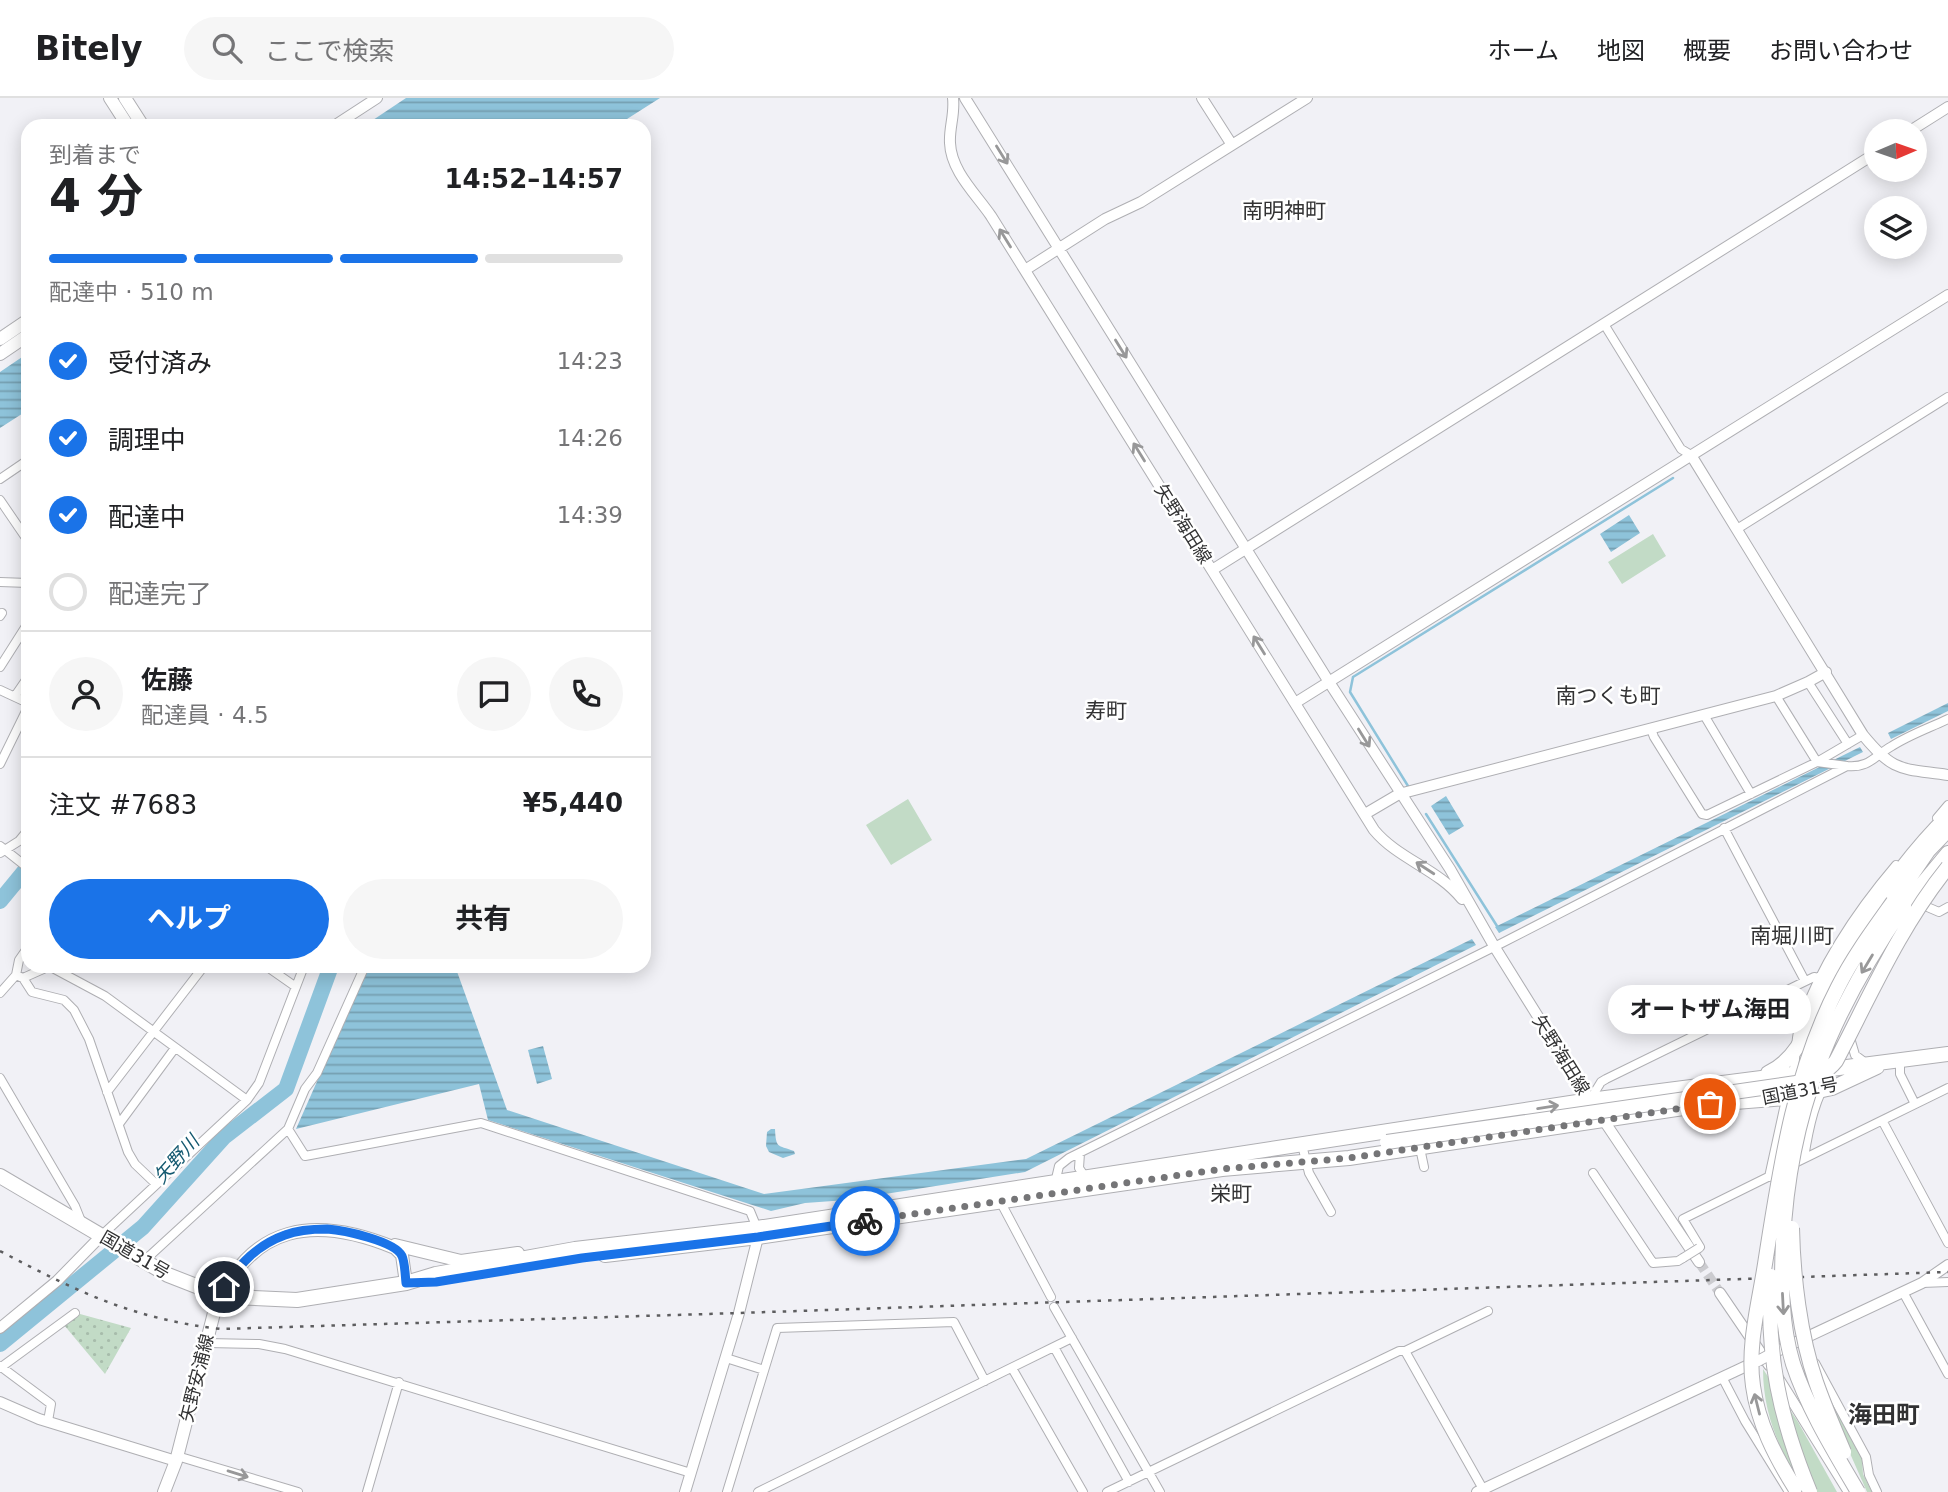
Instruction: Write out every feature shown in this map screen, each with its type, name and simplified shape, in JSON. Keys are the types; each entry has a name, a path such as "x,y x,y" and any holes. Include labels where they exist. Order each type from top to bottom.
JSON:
{"highway":[{"path":"1726,1084 1767,1074 1781,1067 1797,1050 1822,982 1880,897 1948,816"},
{"path":"1794,1491 1766,1434 1752,1383 1756,1322 1785,1141 1816,1036 1838,987 1870,935 1928,852 1948,830"},
{"path":"1860,1492 1808,1402 1786,1337 1783,1307 1784,1229 1796,1139 1810,1085 1851,991 1904,906 1948,853"},
{"path":"1303,1154 1796,1083 1818,1075 1831,1068 1836,1061 1908,926 1948,867"},
{"name":"国道31号","path":"0,1176 181,1281 233,1297 297,1300 406,1283 436,1282 1056,1188 1222,1169 1590,1100 1948,1054"},
{"name":"国道31号","path":"406,1283 436,1274 575,1249 758,1233 1000,1201 1086,1178 1303,1154 1420,1148 1710,1104 1786,1098 1832,1088 1900,1061"},
{"path":"1796,1139 1793,1242 1806,1342 1815,1380 1860,1492"},
{"path":"1776,1191 1770,1299 1773,1361 1788,1435 1810,1492"}],"main road":[{"path":"110,98 124,119"},
{"path":"125,98 138,119"},
{"path":"0,339 21,325"},
{"path":"0,354 21,340"},
{"name":"矢野安浦線","path":"164,1492 176,1459 215,1309 224,1287 251,1254 267,1243 295,1233 325,1229 342,1231 395,1248 402,1255 406,1283"},
{"path":"381,1242 461,1261 522,1252 575,1249"}],"street":[{"path":"345,119 377,98"},
{"name":"矢野海田線","path":"953,98 950,143 954,163 1025,270 1365,814 1385,842 1445,881 1475,914"},
{"name":"矢野海田線","path":"965,98 1399,794 1450,869 1493,945 1603,1121 1699,1262"},
{"path":"1202,98 1232,145"},
{"path":"1025,270 1105,219 1141,202 1307,98"},
{"path":"1927,120 1948,107"},
{"path":"1212,570 1864,161"},
{"path":"1295,703 1948,295"},
{"path":"1604,324 1681,449 1691,455 1863,735 1889,764 1903,769 1948,775"},
{"path":"1737,529 1948,397"},
{"path":"0,479 21,465"},
{"path":"0,500 21,531"},
{"path":"0,582 21,583"},
{"path":"0,667 21,634"},
{"path":"1365,814 1399,794 1776,696 1826,672"},
{"path":"1808,682 1848,744"},
{"path":"15,696 21,687"},
{"path":"0,690 21,700"},
{"path":"1776,696 1820,763 1858,767 1869,763 1890,746 1948,719"},
{"path":"1704,715 1751,794"},
{"path":"0,764 21,720"},
{"path":"1651,729 1702,814 1707,815 1820,763 1863,735"},
{"path":"1056,1188 1057,1170 1061,1163 1844,766"},
{"path":"1782,781 1789,794"},
{"path":"1590,1100 1601,1082 1606,1079 1814,976 1822,982 1873,892 1948,806"},
{"path":"1724,828 1805,981"},
{"path":"1,850 21,839"},
{"path":"1,850 21,863"},
{"path":"1804,1158 1809,1128 1820,1091 1889,963 1925,906 1948,876"},
{"path":"1925,906 1939,912 1948,907"},
{"path":"21,957 19,977 32,992 64,1000 75,1010 89,1039 118,1124 135,1164 156,1184"},
{"path":"0,993 19,977 30,973"},
{"path":"63,973 105,996 247,1100"},
{"path":"107,1092 199,973"},
{"path":"276,973 296,987"},
{"path":"0,1328 57,1281 247,1100 259,1083 301,973"},
{"path":"141,1259 288,1129 305,1089 317,1073 362,973"},
{"path":"1850,1035 1855,1055 1868,1065"},
{"path":"118,1124 175,1048"},
{"path":"1769,1177 1797,1050"},
{"path":"1900,1061 1900,1074 1915,1104"},
{"path":"0,1078 75,1206 82,1224"},
{"path":"1593,1173 1653,1263 1678,1261 1700,1247 1683,1219 1948,1088"},
{"path":"1883,1122 1948,1243"},
{"path":"288,1129 305,1156 481,1123 750,1211 758,1233 726,1358 685,1492"},
{"path":"1420,1148 1424,1167"},
{"path":"1080,1153 1078,1164 1086,1178"},
{"path":"1303,1154 1331,1212"},
{"path":"1000,1201 1051,1297"},
{"path":"1405,1351 1484,1490 1922,1283 1948,1265"},
{"path":"1922,1283 1948,1282"},
{"path":"1903,1292 1948,1374"},
{"path":"1720,1293 1791,1397 1846,1492"},
{"path":"1054,1307 1160,1492"},
{"path":"1107,1492 1488,1311"},
{"path":"48,1421 51,1404 0,1367 75,1313"},
{"path":"727,1492 777,1328 954,1322 985,1381"},
{"path":"758,1492 1072,1338"},
{"path":"1802,1339 1866,1457 1869,1475 1877,1492"},
{"path":"207,1343 259,1344 285,1349 691,1474"},
{"path":"1054,1347 1129,1482"},
{"path":"726,1358 764,1370"},
{"path":"1013,1368 1083,1492"},
{"path":"1721,1377 1745,1421 1794,1491"},
{"path":"367,1492 399,1382"},
{"path":"0,1402 48,1421 298,1492"}],"green space":[{"path":"1653,534 1666,556 1622,584 1608,562"},
{"path":"908,799 932,840 891,865 866,825"},
{"path":"80,1314 131,1328 105,1374 64,1325"},
{"path":"1763,1369 1798,1422 1837,1492 1806,1492 1797,1478 1781,1449 1770,1419"},
{"path":"1832,1404 1862,1459 1863,1474 1872,1492 1867,1492"}],"water":[{"path":"406,98 660,98 627,119 374,119"},
{"path":"21,358 21,414 0,428 0,372"},
{"path":"1629,515 1640,533 1611,552 1600,534"},
{"path":"1948,703 1948,711 1891,739 1888,733"},
{"path":"1860,747 1863,752 1499,933 1495,927"},
{"path":"1446,796 1464,826 1449,835 1431,806"},
{"path":"1472,939 1476,945 1025,1172 847,1200 805,1203 771,1211 488,1120 479,1084 296,1129 365,973 458,973 507,1110 764,1194 1026,1159"},
{"path":"543,1046 552,1079 537,1084 528,1050"},
{"path":"775,1129 778,1145 794,1151 795,1154 783,1158 769,1152 766,1146 767,1132"}],"waterway":[{"path":"1408,786 1350,692 1353,677 1673,478"},
{"path":"1426,814 1497,926"},
{"path":"0,901 21,876"},
{"name":"矢野川","path":"0,1344 143,1227 224,1137 286,1089 328,973"}],"tunnel":[{"path":"1699,1262 1720,1293"}],"railway":[{"path":"0,1251 107,1302 160,1318 221,1329 1948,1272"}],"way so far":[{"path":"865,1221 1222,1169 1349,1158 1710,1104"}],"place":[{"name":"オートザム海田","path":"1710,1104"}],"district":[{"name":"南明神町","path":"1284,211"},
{"name":"南つくも町","path":"1608,696"},
{"name":"寿町","path":"1106,711"},
{"name":"南堀川町","path":"1792,936"},
{"name":"栄町","path":"1231,1194"},
{"name":"海田町","path":"1884,1415"}],"route":[{"path":"224,1287 251,1254 285,1235 305,1230 342,1231 395,1248 402,1255 406,1283 436,1282 582,1258 865,1221"}]}
